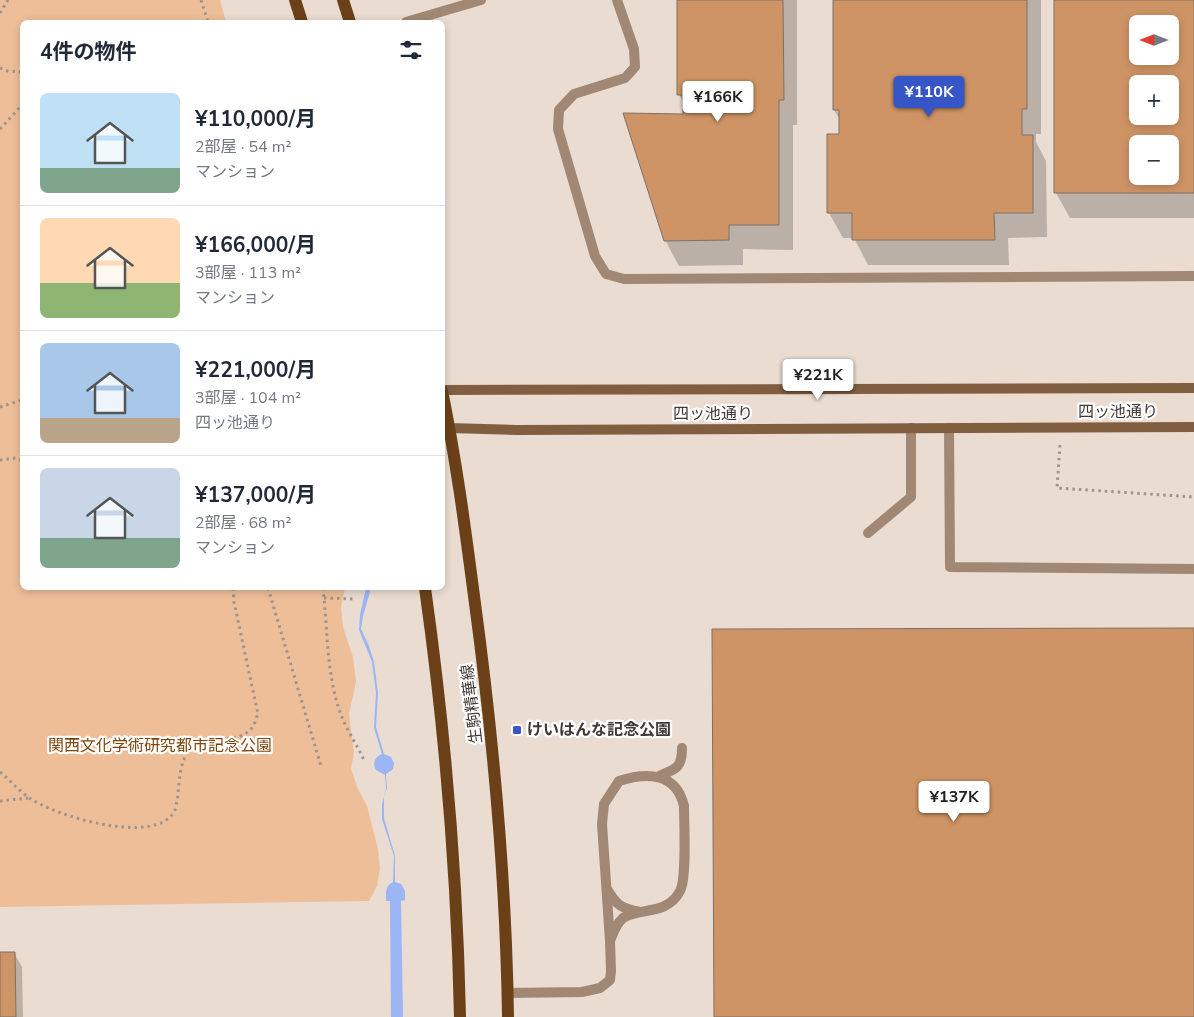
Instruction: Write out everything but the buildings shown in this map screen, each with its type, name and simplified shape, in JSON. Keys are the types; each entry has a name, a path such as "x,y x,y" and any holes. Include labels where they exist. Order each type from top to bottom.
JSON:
{"main road":[{"path":"295,0 301,20"},
{"path":"343,0 349,20"},
{"name":"四ッ池通り","path":"445,390 1194,388"},
{"name":"四ッ池通り","path":"446,427 526,430 1194,427"},
{"name":"生駒精華線","path":"446,427 463,511 493,745 505,919 508,1017"},
{"name":"生駒精華線","path":"425,590 433,645 454,854 460,1017"}],"lane":[{"path":"413,20 481,0"},
{"path":"617,0 634,49 635,68 625,78 574,94 559,110 558,129 595,256 606,274 624,279 1194,276"},
{"path":"868,533 912,497 912,428"},
{"path":"949,428 950,567 1194,569"},
{"path":"659,776 679,766 682,759 682,748"},
{"path":"507,993 582,992 600,988 610,980 612,971 602,824 604,804 618,782 644,775 659,776 673,785 682,797 684,806 684,879 680,891 664,906 624,918 616,926 610,941"},
{"path":"605,886 611,896 623,908 641,912"}],"path":[{"path":"0,13 8,0"},
{"path":"201,0 207,20"},
{"path":"0,68 20,72"},
{"path":"0,129 20,107"},
{"path":"0,407 20,401"},
{"path":"1061,427 1057,488 1194,498"},
{"path":"0,460 20,459"},
{"path":"0,772 29,798 84,821 118,827 153,827 168,819 175,811 182,762 193,746 211,740 229,740 242,734 252,728 258,714 234,602 233,590"},
{"path":"269,590 322,766"},
{"path":"323,590 325,625 332,679 344,721 364,760"},
{"path":"324,598 354,599"},
{"path":"0,801 29,798"}],"green space":[{"name":"関西文化学術研究都市記念公園","path":"0,0 220,0 225,20 20,20 20,590 345,590 341,607 343,627 353,657 356,682 349,714 354,753 351,768 357,787 367,806 378,849 380,869 377,886 369,901 0,907"}],"water":[{"path":"366,590 370,590 361,629 374,662 378,693 376,727 384,754 391,757 394,763 393,769 386,774 387,789 385,793 385,775 376,770 374,765 376,759 382,754 374,728 376,693 372,662 359,630"},
{"path":"384,797 384,818 395,856 395,882 401,884 405,891 405,900 401,901 403,1017 391,1017 390,901 386,901 386,895 387,888 393,882 394,856 382,819"}],"place":[{"name":"けいはんな記念公園","path":"517,730"}]}
